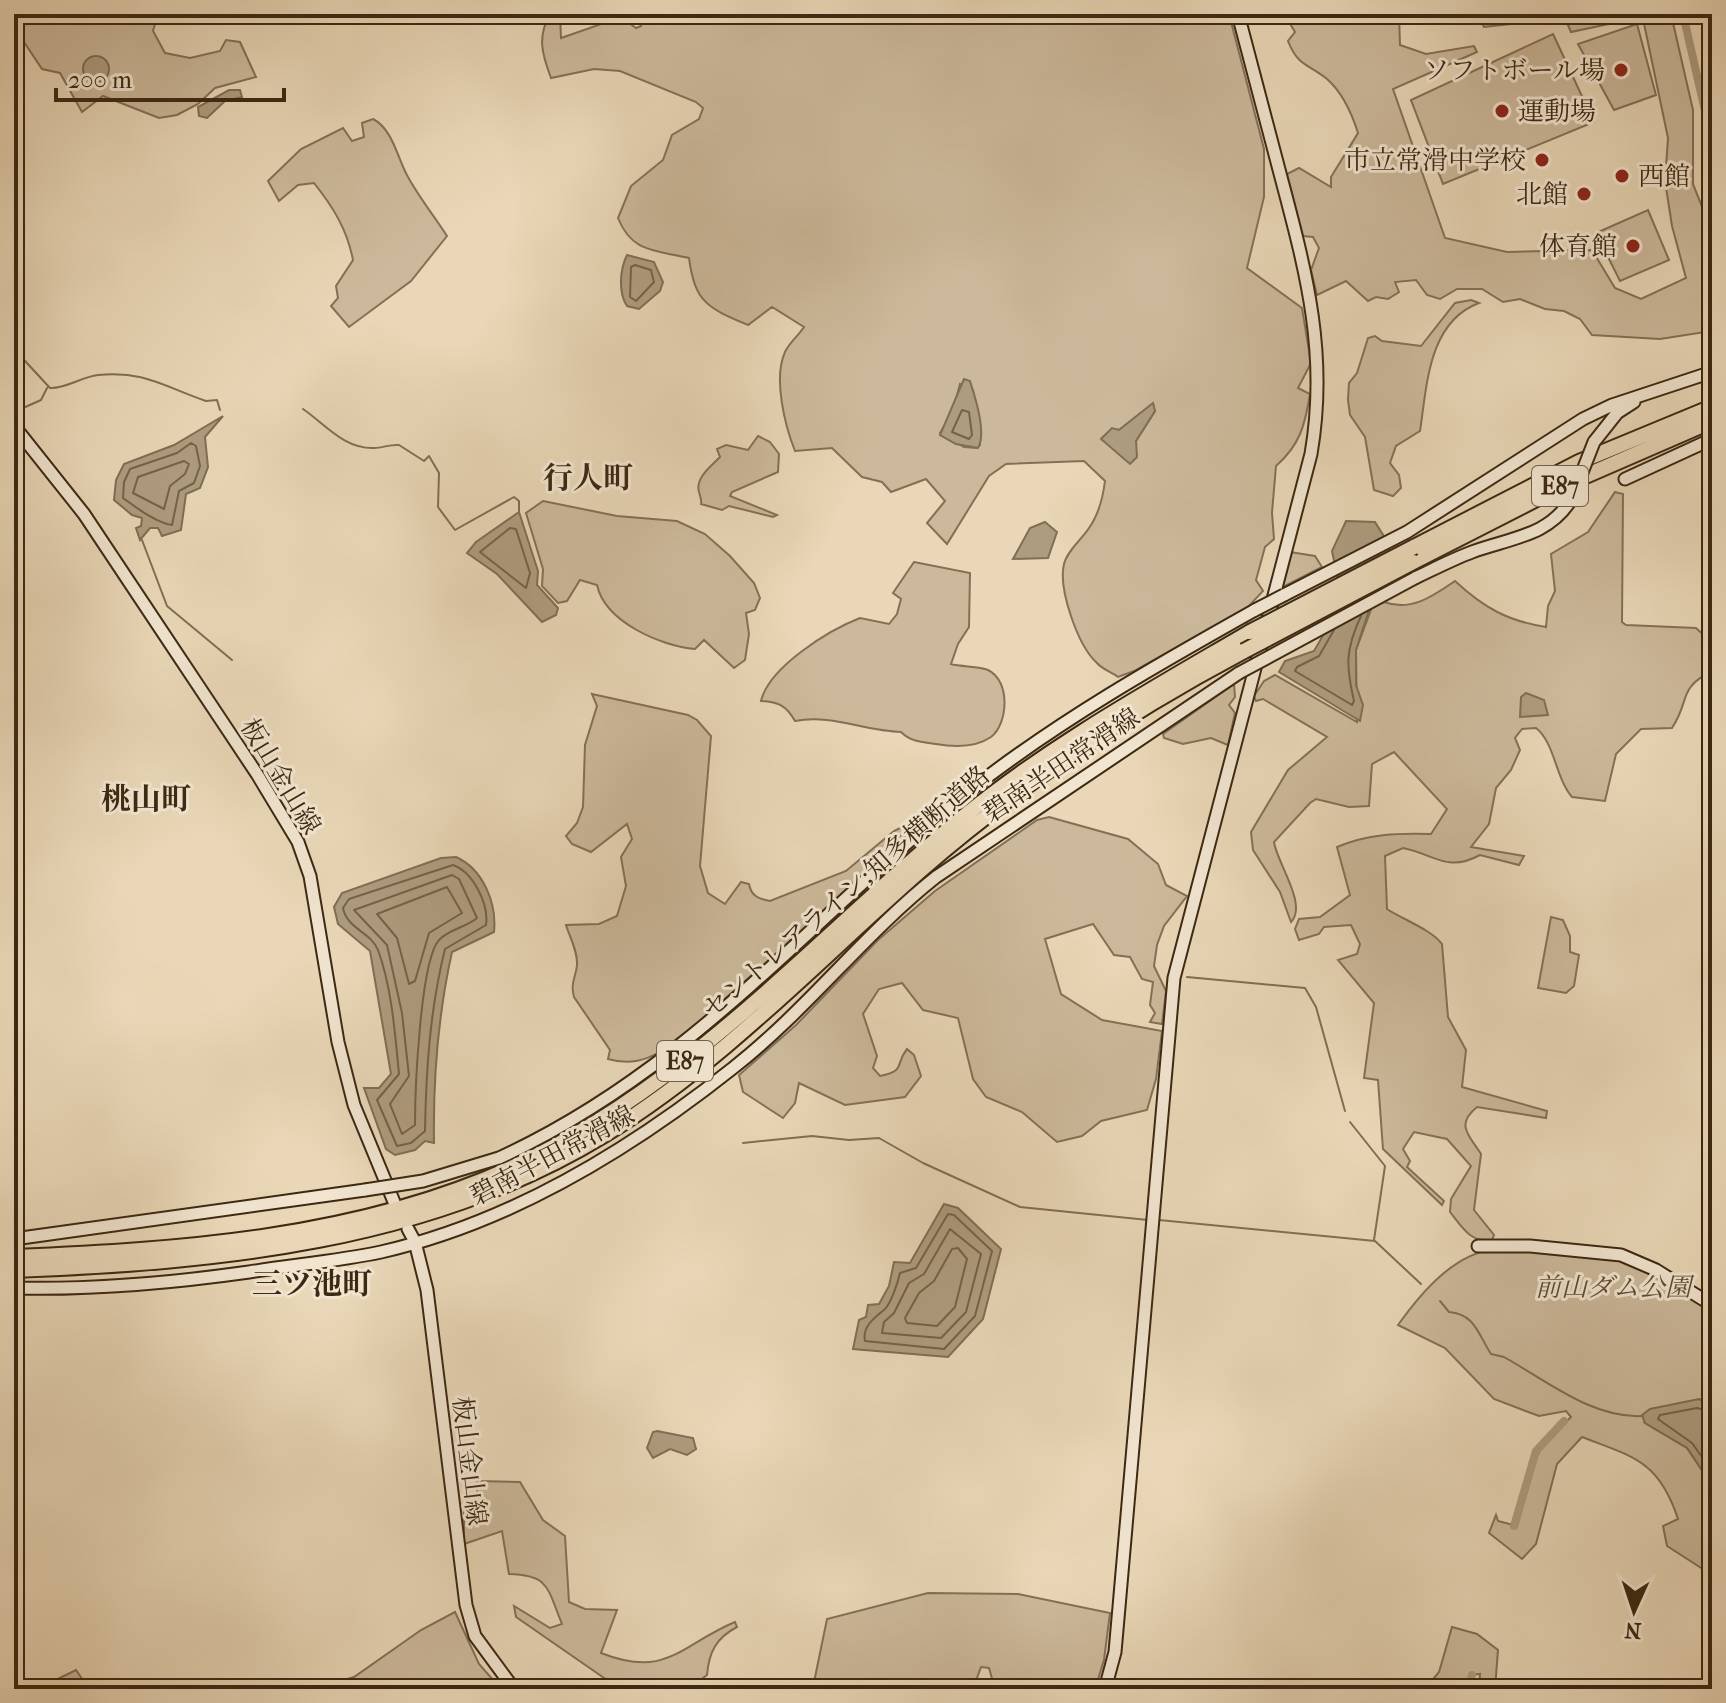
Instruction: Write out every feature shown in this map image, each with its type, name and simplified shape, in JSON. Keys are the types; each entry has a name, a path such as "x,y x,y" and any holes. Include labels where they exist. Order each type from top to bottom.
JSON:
{"highway":[{"name":"セントレアライン;知多横断道路","path":"14,1257 191,1245 352,1220 443,1195 539,1155 625,1105 692,1055 904,867 1005,785 1138,696 1250,632 1414,562 1579,462 1712,407"},
{"name":"セントレアライン;知多横断道路","path":"14,1270 169,1260 316,1241 430,1213 542,1168 603,1135 682,1081 923,868 1032,782 1144,708 1244,651 1560,487 1712,421"}],"main road":[{"path":"1105,1689 1118,1622 1174,978 1187,916 1311,454 1318,394 1317,332 1308,282 1238,14"},
{"name":"碧南半田常滑線","path":"14,1239 423,1181 499,1158 602,1103 680,1048 969,792 1030,746 1147,672 1255,610 1407,532 1568,427 1612,405 1712,372"},
{"name":"碧南半田常滑線","path":"14,1288 169,1283 350,1258 415,1242 485,1217 538,1192 643,1134 763,1043 833,976 867,938 936,877 1239,673 1414,562 1473,552 1541,530 1558,518 1572,498 1594,442 1617,413 1648,394"},
{"name":"板山金山線","path":"14,426 84,514 257,774 298,842 310,876 338,1042 354,1105 394,1202"},
{"path":"1568,427 1585,426 1594,442"},
{"path":"1625,479 1712,439"},
{"name":"板山金山線","path":"408,1229 415,1242 427,1290 466,1605 475,1636 514,1689"},
{"path":"1478,1246 1518,1245 1621,1255 1656,1270 1712,1305"}],"green space":[{"path":"14,14 158,14 153,31 165,53 190,58 220,51 226,40 240,42 256,77 215,88 198,104 177,115 159,118 103,96 82,112 60,73 42,69 14,27"},
{"path":"550,14 560,14 561,38 621,17 636,28 641,26 639,14 1229,14 1264,149 1264,197 1247,268 1302,308 1311,363 1298,388 1310,394 1303,425 1291,450 1276,466 1272,513 1274,539 1265,547 1256,580 1263,591 1248,607 1118,677 1099,665 1083,644 1064,588 1064,564 1092,523 1105,481 1084,461 1006,464 989,476 947,544 927,523 945,501 926,479 891,492 882,482 862,477 832,448 795,451 784,416 780,375 785,352 804,327 772,307 748,325 723,314 700,294 689,258 638,244 630,238 618,218 631,186 663,160 672,135 699,119 703,108 696,102 620,71 594,69 551,78 542,46","holes":["960,384 973,390 980,445 977,448 964,447 940,433 952,414","1153,404 1155,411 1136,441 1135,452 1102,438 1112,429 1119,430"]},
{"path":"1284,14 1399,14 1400,45 1426,54 1474,46 1477,52 1393,89 1445,238 1507,252 1592,250 1615,288 1641,299 1686,278 1672,226 1665,181 1668,138 1642,14 1671,14 1693,110 1693,184 1712,232 1712,331 1660,339 1592,335 1580,319 1564,311 1545,309 1520,299 1503,302 1482,289 1457,289 1440,299 1427,295 1416,280 1395,282 1399,292 1388,299 1376,297 1368,301 1346,281 1317,295 1311,270 1319,248 1313,237 1303,236 1287,174 1299,168 1331,187 1331,177 1358,133 1338,91 1300,60 1292,49 1288,41 1295,32"},
{"path":"1478,14 1527,14 1511,24 1484,27"},
{"path":"1563,14 1636,14 1637,18 1571,32"},
{"name":"ソフトボール場","path":"1637,24 1656,95 1614,110 1578,44"},
{"name":"運動場","path":"1553,34 1594,122 1443,184 1411,100"},
{"path":"373,119 386,130 408,177 447,236 411,281 349,327 331,306 338,298 336,286 353,260 338,219 314,183 298,185 279,201 268,181 301,149 343,128 352,141 364,137 362,123"},
{"name":"体育館","path":"1648,210 1669,260 1620,281 1596,233"},
{"path":"1471,300 1479,303 1462,312 1449,325 1433,357 1420,431 1396,446 1390,463 1399,475 1401,488 1393,496 1374,490 1365,437 1350,415 1348,400 1349,383 1357,373 1368,338 1375,336 1382,341 1421,346 1455,303"},
{"path":"758,436 770,442 779,454 778,472 732,492 730,496 777,515 773,517 729,506 722,510 701,504 699,482 720,457 717,449 726,445 748,450"},
{"path":"1615,492 1623,494 1622,622 1626,625 1696,628 1707,638 1712,635 1712,671 1689,689 1672,728 1641,729 1616,754 1605,801 1572,797 1542,734 1536,728 1522,729 1515,738 1520,750 1511,770 1496,788 1489,824 1471,847 1524,856 1519,865 1480,855 1449,862 1403,848 1385,856 1387,909 1424,929 1442,944 1448,1017 1466,1050 1462,1087 1547,1111 1546,1118 1477,1107 1470,1113 1466,1130 1481,1154 1474,1210 1494,1235 1492,1240 1478,1239 1467,1233 1450,1212 1451,1199 1471,1166 1447,1139 1414,1132 1403,1149 1410,1161 1407,1167 1444,1201 1442,1205 1383,1149 1378,1080 1364,1078 1374,1003 1338,960 1357,954 1360,944 1351,925 1324,927 1319,934 1299,940 1295,929 1299,919 1320,917 1350,895 1337,847 1383,835 1431,834 1447,809 1394,752 1372,764 1369,806 1349,807 1316,799 1310,803 1274,842 1294,895 1295,915 1291,922 1280,892 1253,850 1251,832 1288,770 1327,737 1263,699 1256,701 1254,696 1264,681 1275,675 1357,722 1356,650 1372,607 1384,602 1413,604 1455,581 1496,612 1546,627 1548,606 1555,591 1551,554 1588,532"},
{"path":"543,501 617,516 677,521 705,534 754,583 760,598 755,610 746,613 749,634 745,660 734,668 704,640 695,649 681,647 636,630 611,610 597,585 580,580 567,601 558,603 542,586 543,569 526,513"},
{"path":"1290,552 1315,556 1322,567 1281,588"},
{"path":"914,562 970,573 969,627 958,644 951,664 988,670 1001,683 1004,713 997,731 991,737 964,746 926,743 913,740 901,732 835,721 795,721 781,705 761,701 775,675 802,651 833,631 860,618 889,624 897,614 901,599 893,593"},
{"path":"1234,684 1235,697 1229,705 1235,713 1228,745 1211,738 1183,744 1164,738 1163,734"},
{"path":"592,694 688,715 711,736 700,866 708,893 725,904 741,882 749,884 756,896 770,901 846,871 894,831 902,827 906,830 857,882 683,1036 657,1054 629,1062 608,1059 610,1050 574,997 577,960 566,925 599,924 617,916 626,886 621,857 632,839 627,824 591,852 572,844 566,836 577,823 583,807 585,745 597,706"},
{"path":"1049,817 1128,839 1158,864 1166,885 1187,896 1164,926 1157,945 1154,966 1166,991 1162,1024 1150,1022 1155,1013 1150,1005 1153,982 1142,979 1130,957 1114,955 1093,924 1045,939 1061,994 1102,1020 1162,1031 1156,1079 1147,1110 1101,1121 1082,1136 1057,1142 1022,1112 986,1097 973,1079 958,1018 923,1010 902,983 879,989 863,1014 877,1056 873,1068 880,1076 897,1069 907,1049 914,1055 921,1076 905,1097 845,1105 799,1083 795,1103 783,1118 743,1092 739,1075 796,1025 878,940 935,891 1037,820"},
{"path":"1551,917 1563,920 1570,936 1570,952 1579,955 1574,986 1566,993 1538,988"},
{"name":"前山ダム公園","path":"1496,1249 1578,1253 1625,1261 1659,1276 1712,1309 1712,1406 1699,1399 1645,1423 1687,1448 1712,1485 1712,1575 1667,1546 1663,1526 1678,1519 1671,1500 1653,1473 1630,1456 1582,1437 1557,1464 1536,1544 1522,1559 1489,1533 1496,1515 1498,1521 1517,1526 1537,1456 1543,1445 1571,1417 1566,1411 1539,1416 1494,1399 1445,1348 1398,1325 1440,1276 1466,1258"},
{"path":"477,1481 520,1482 543,1520 565,1536 569,1602 585,1609 617,1610 601,1653 623,1660 658,1661 735,1622 737,1627 715,1646 707,1675 688,1689 620,1689 516,1617 514,1606 550,1628 562,1624 549,1593 540,1581 509,1574 502,1531 464,1544 464,1509 477,1493"},
{"path":"928,1593 1018,1594 1110,1613 1104,1660 1095,1689 995,1689 989,1668 981,1667 973,1689 813,1687 827,1619"},
{"path":"455,1612 479,1664 501,1689 314,1689 354,1677 421,1630"},
{"path":"1452,1627 1477,1634 1498,1650 1495,1689 1479,1689 1480,1674 1471,1675 1465,1689 1425,1689 1439,1672"},
{"path":"76,1670 89,1689 37,1689"}],"water":[{"path":"96,56 105,60 109,69 105,78 96,82 87,78 83,69 87,60"},
{"path":"229,90 240,90 242,97 225,101 207,118 199,116 198,107"},
{"path":"627,255 654,262 663,282 660,291 639,309 627,306 622,295 622,274"},
{"path":"964,379 970,381 979,415 981,433 978,448 956,444 940,435"},
{"path":"1153,403 1155,411 1136,441 1137,457 1130,464 1101,439 1112,428 1119,430"},
{"path":"223,416 205,437 208,467 200,488 186,494 181,530 162,536 158,528 150,528 140,540 136,528 141,526 142,518 132,515 114,500 116,480 124,464 174,445"},
{"path":"519,512 538,571 537,585 558,608 556,615 542,622 497,574 467,553 476,542"},
{"path":"1346,521 1375,522 1390,546 1356,650 1356,685 1363,705 1360,721 1279,672 1285,661 1314,651 1325,632 1339,584 1332,551"},
{"path":"1045,522 1057,532 1048,558 1013,559 1030,528"},
{"path":"1526,693 1544,700 1548,715 1520,717 1521,697"},
{"path":"456,857 466,862 481,878 493,910 494,932 452,952 437,1047 434,1143 425,1141 415,1150 395,1155 386,1149 364,1088 379,1088 391,1074 370,951 338,924 334,907 342,893 441,858"},
{"path":"944,1204 958,1208 1001,1249 983,1319 948,1357 853,1349 859,1320 866,1317 868,1305 879,1304 889,1286 894,1262 910,1263"},
{"path":"1699,1399 1712,1406 1712,1485 1687,1448 1645,1423 1642,1415 1650,1409"},
{"path":"653,1432 693,1438 696,1449 687,1455 670,1449 653,1458 647,1448"}],"waterway":[{"path":"1683,14 1708,124 1706,187 1712,205"},
{"path":"14,349 50,388 98,375 128,375 154,381 206,401 217,400 220,410"},
{"path":"14,412 41,400 47,388"},
{"path":"303,409 353,444 374,448 399,445 424,461 429,456 439,473 438,507 455,530 514,497 519,501 519,512"},
{"path":"142,540 167,606 232,660"},
{"path":"1187,977 1305,988 1316,1007 1345,1111"},
{"path":"1350,1122 1385,1166 1374,1240"},
{"path":"743,1143 812,1136 849,1140 879,1138 923,1163 1020,1207 1148,1220"},
{"path":"1159,1220 1375,1241 1421,1284"},
{"path":"1440,1301 1449,1312 1470,1321 1491,1354 1504,1357 1588,1405 1624,1415 1643,1416"},
{"path":"1514,1526 1536,1451 1564,1421"},
{"path":"1469,1689 1472,1675"}],"place":[{"name":"ソフトボール場","path":"1621,70"},
{"name":"運動場","path":"1502,111"},
{"name":"市立常滑中学校","path":"1542,160"},
{"name":"西館","path":"1622,176"},
{"name":"北館","path":"1584,194"},
{"name":"体育館","path":"1633,246"}],"district":[{"name":"行人町","path":"588,478"},
{"name":"桃山町","path":"146,799"},
{"name":"三ツ池町","path":"312,1284"}]}
